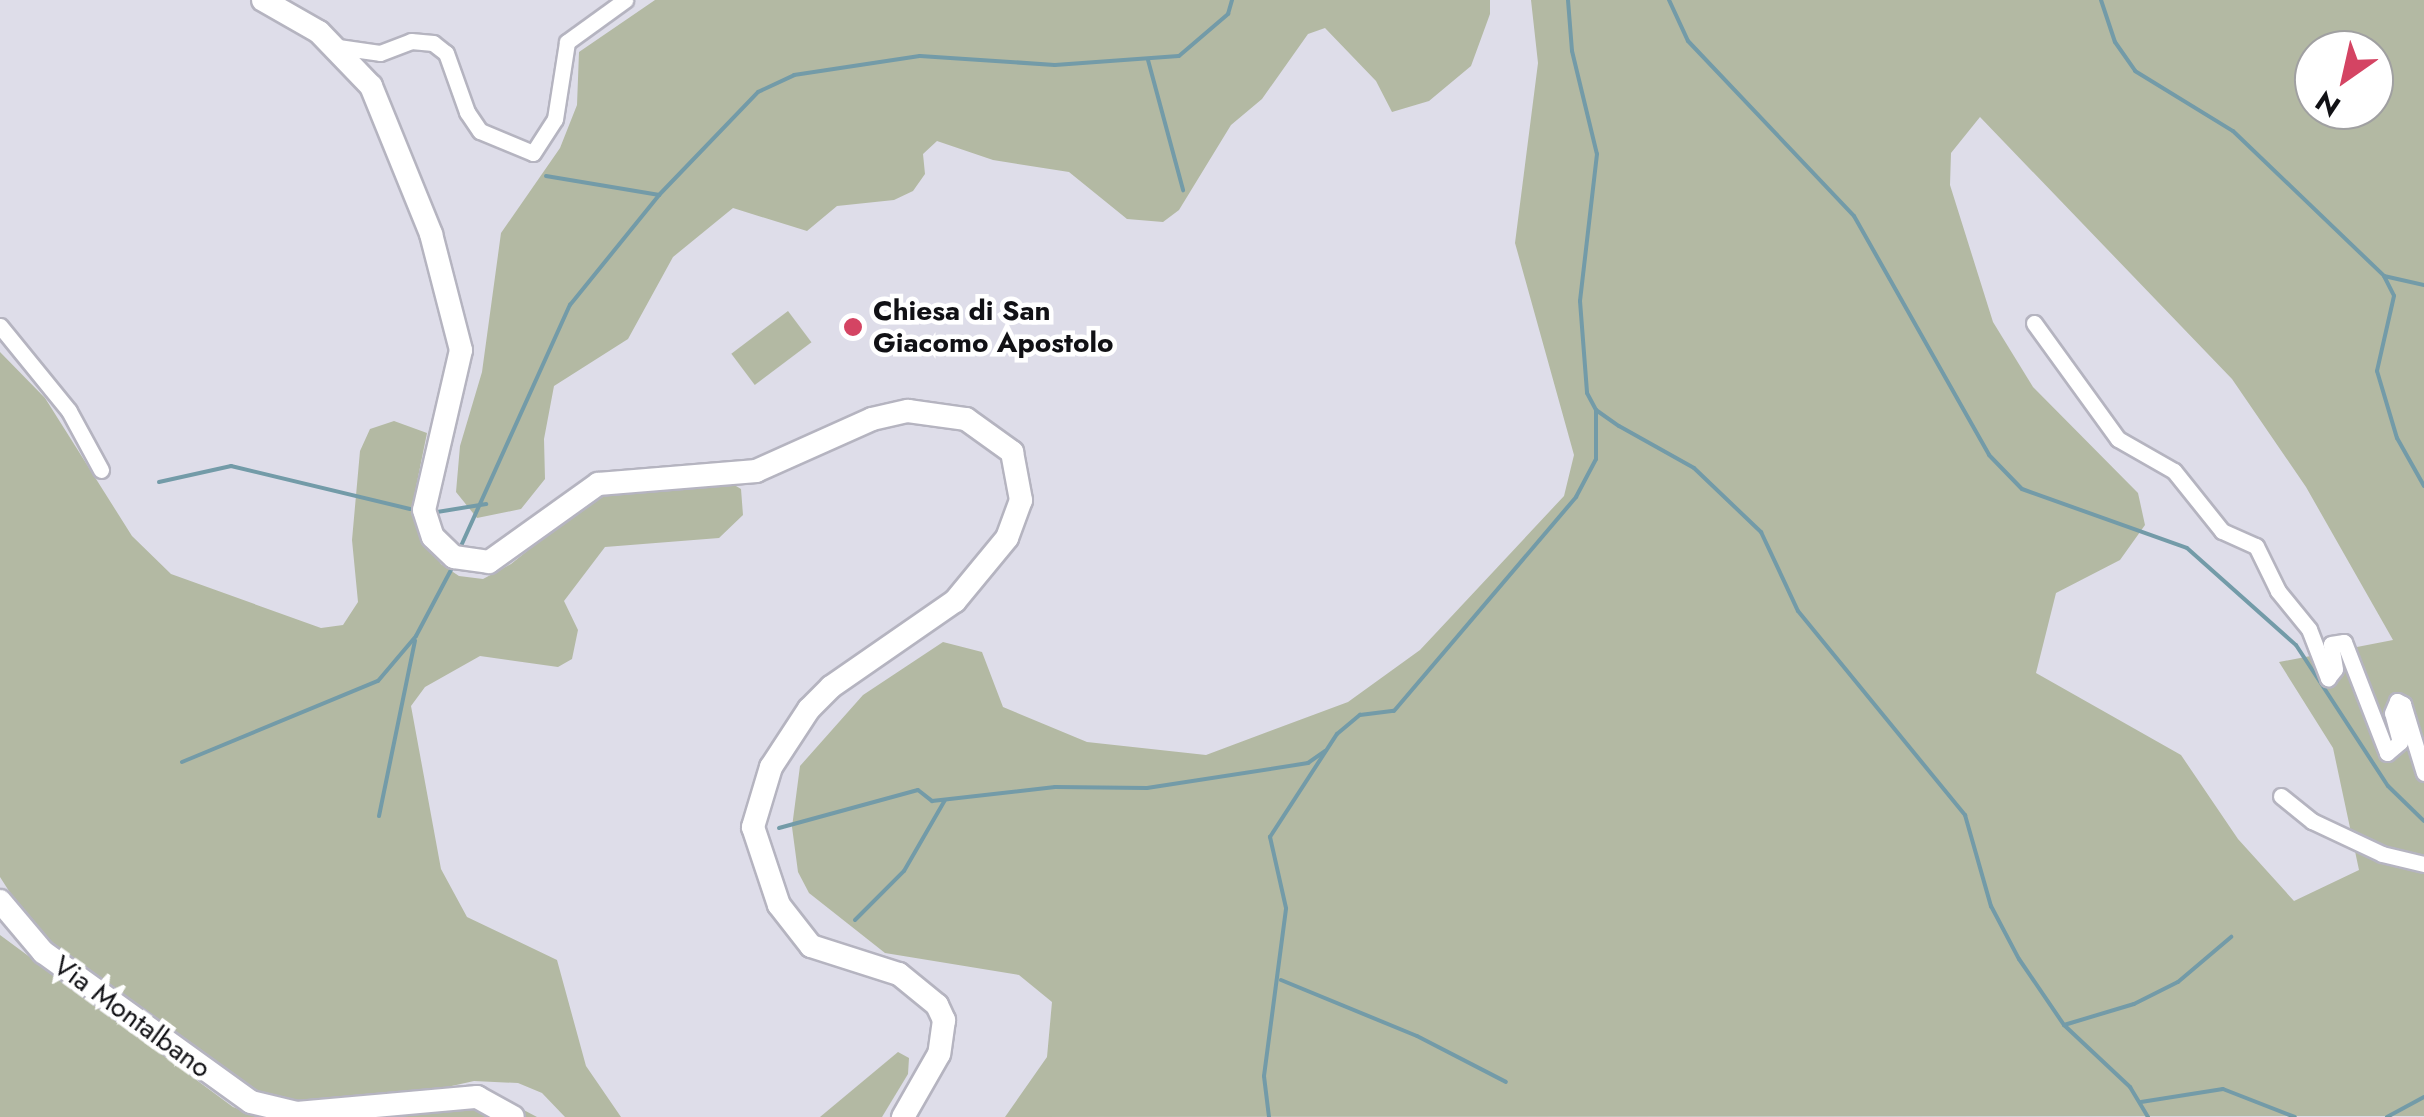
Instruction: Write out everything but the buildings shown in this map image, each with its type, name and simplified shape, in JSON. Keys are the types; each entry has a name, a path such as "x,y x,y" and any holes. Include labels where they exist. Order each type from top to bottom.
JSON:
{"street":[{"path":"263,0 304,22 336,46 385,112 458,323 457,374 424,510 433,537 454,558 489,562 598,484 756,471 872,419 908,411 966,419 1012,452 1021,500 1007,538 955,602 831,687 810,709 772,767 753,827 779,905 812,946 899,974 937,1005 944,1020 939,1054 904,1117"},
{"path":"336,46 380,53 411,41 433,43 446,53 467,112 480,131 521,153 534,153 555,118 567,42 625,0"},
{"path":"2034,323 2118,439 2174,471 2222,531 2256,546 2278,592 2309,629 2328,678 2335,669 2331,644 2344,642 2388,753 2400,742 2392,713 2397,701 2403,704 2424,774"},
{"path":"0,326 69,410 101,470"},
{"path":"2281,796 2312,821 2422,863"},
{"name":"Via Montalbano","path":"0,901 43,952 251,1102 298,1113 477,1097 513,1117"}],"green space":[{"path":"655,0 1490,0 1490,14 1471,66 1429,101 1392,112 1376,81 1325,28 1308,34 1262,99 1231,125 1179,210 1163,222 1127,219 1069,172 993,160 937,141 923,154 925,174 913,191 894,200 837,206 807,231 733,208 673,257 628,339 554,386 544,439 545,479 521,509 477,518 456,492 460,446 482,372 501,233 560,148 577,105 579,52"},
{"path":"1531,0 2424,0 2424,1116 1005,1117 1047,1057 1052,1002 1019,975 885,953 809,893 798,872 792,827 800,766 863,695 943,642 982,652 1003,707 1087,742 1206,755 1348,702 1420,650 1564,496 1574,455 1515,243 1538,63","holes":["1980,117 2232,379 2306,487 2393,640 2279,662 2333,748 2359,870 2294,901 2238,839 2181,755 2036,673 2056,593 2120,560 2145,525 2138,493 2033,387 1993,322 1950,185 1951,153"]},
{"path":"788,311 811,342 755,385 731,354"},
{"path":"0,352 45,398 132,536 171,574 321,628 343,625 358,602 352,540 360,451 370,429 394,421 427,433 414,497 418,528 441,564 459,576 483,579 511,564 600,492 731,483 741,489 743,515 719,538 605,547 564,601 578,630 572,659 558,667 480,656 425,687 411,706 441,869 467,917 557,960 586,1066 621,1117 565,1117 542,1093 518,1083 474,1081 407,1096 298,1101 257,1091 52,945 23,913 0,877"},
{"path":"0,935 233,1107 260,1117 0,1117"},
{"path":"898,1052 909,1058 908,1074 882,1117 820,1117"},
{"path":"463,1105 518,1107 537,1117 399,1117"}],"waterway":[{"path":"461,546 570,305 659,195 758,92 794,75 920,56 1055,65 1179,56 1228,14 1232,0"},
{"path":"1568,0 1572,51 1597,154 1580,301 1587,393 1596,410 1694,468 1761,532 1798,611 1965,815 1991,906 2019,959 2064,1025 2130,1087 2148,1117"},
{"path":"1669,0 1688,41 1854,216 1989,455 2022,489 2187,548 2296,645 2388,786 2424,821"},
{"path":"2101,0 2115,42 2135,71 2233,131 2384,276 2394,296 2377,371 2397,438 2424,486"},
{"path":"1148,60 1183,190"},
{"path":"546,176 659,195"},
{"path":"2384,276 2424,285"},
{"path":"1269,1117 1264,1076 1286,908 1270,837 1337,734 1360,715 1394,711 1576,497 1596,459 1596,410"},
{"path":"159,482 231,466 410,509"},
{"path":"431,513 486,504"},
{"path":"182,762 378,681 416,636 451,570"},
{"path":"379,816 415,641"},
{"path":"779,828 918,790 932,801 1055,787 1147,788 1308,763 1325,751"},
{"path":"855,920 904,871 945,800"},
{"path":"2064,1025 2134,1004 2178,982 2231,937"},
{"path":"1281,980 1417,1036 1506,1082"},
{"path":"2141,1102 2223,1089 2295,1117"},
{"path":"2387,1117 2424,1097"}],"place":[{"name":"Chiesa di San Giacomo Apostolo","path":"853,327"}]}
